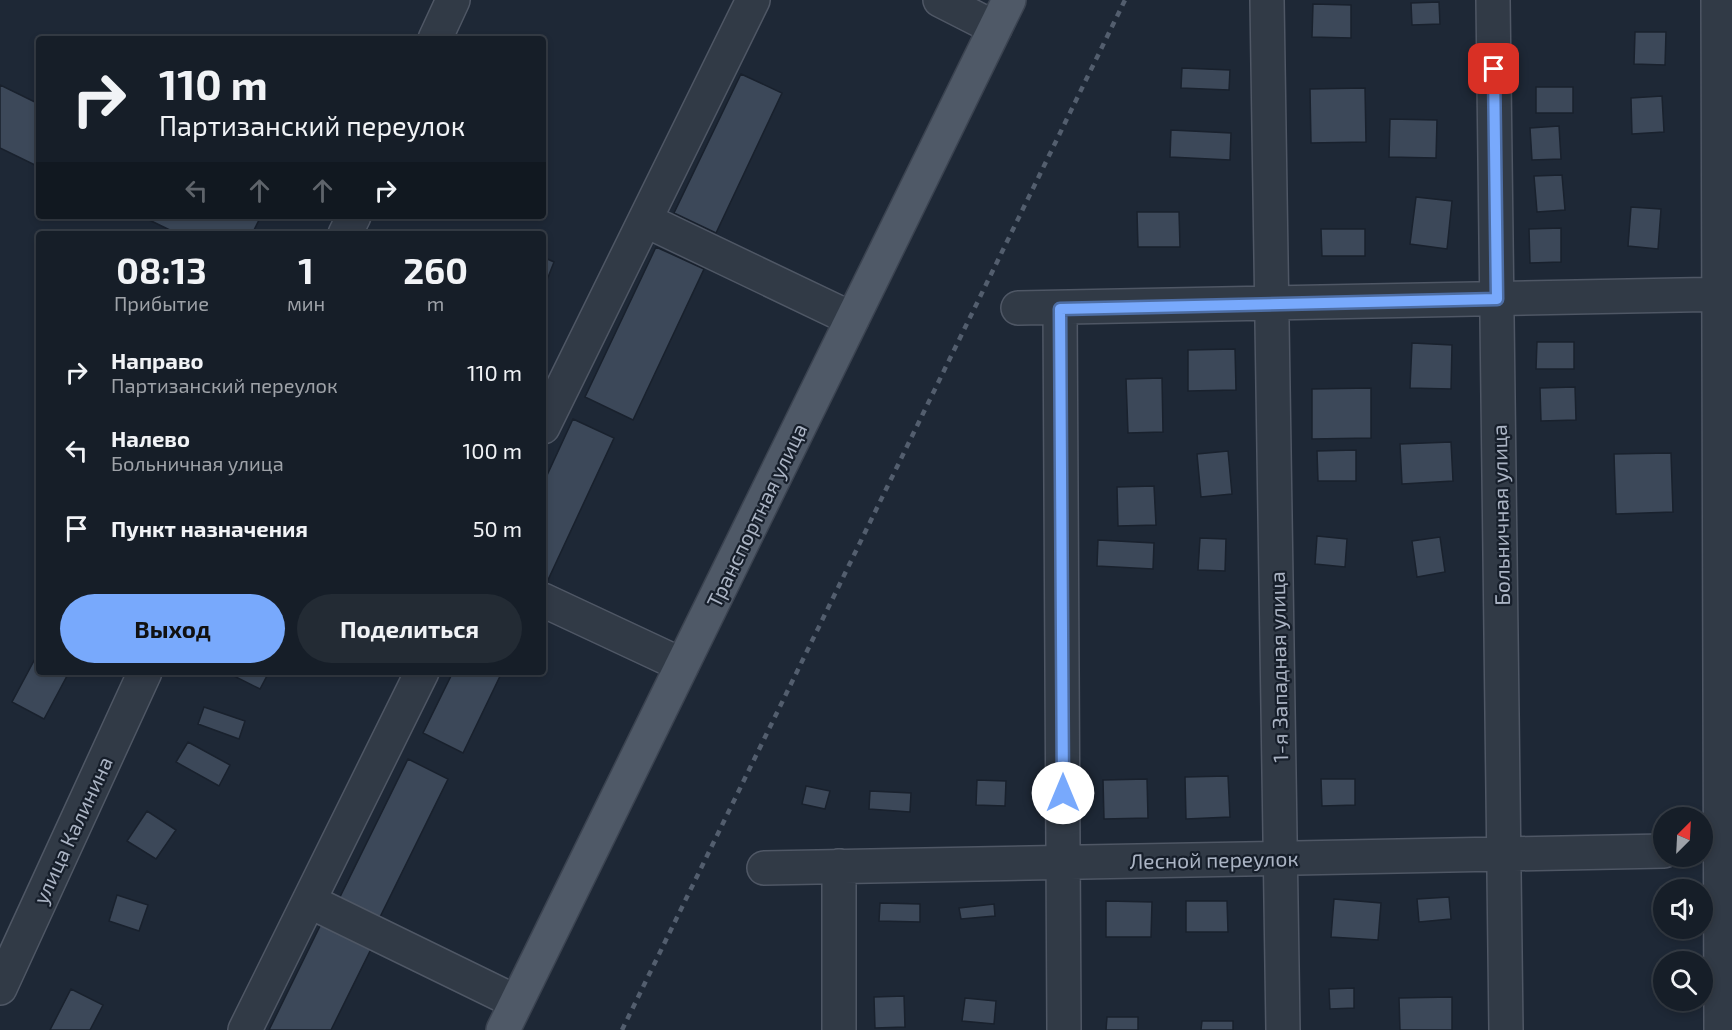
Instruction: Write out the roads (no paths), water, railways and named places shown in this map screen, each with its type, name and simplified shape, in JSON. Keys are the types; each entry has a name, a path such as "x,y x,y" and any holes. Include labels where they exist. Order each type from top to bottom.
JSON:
{"main road":[{"name":"Транспортная улица","path":"509,1016 1002,14"}],"street":[{"path":"436,36 453,0"},
{"path":"546,421 753,0"},
{"path":"940,0 1002,14"},
{"name":"1-я Западная улица","path":"1267,0 1283,1030"},
{"name":"Больничная улица","path":"1493,0 1506,1030"},
{"path":"1719,0 1726,294 1718,850 1721,1030"},
{"path":"645,220 852,319"},
{"path":"1018,308 1060,309 1726,294"},
{"path":"1060,309 1064,1030"},
{"path":"546,601 682,665"},
{"name":"улица Калинина","path":"0,988 144,675"},
{"path":"245,1030 421,675"},
{"name":"Лесной переулок","path":"764,868 1653,851"},
{"path":"838,866 839,1030"},
{"path":"309,901 509,1016"}],"railway":[{"path":"622,1030 1125,0"}]}
